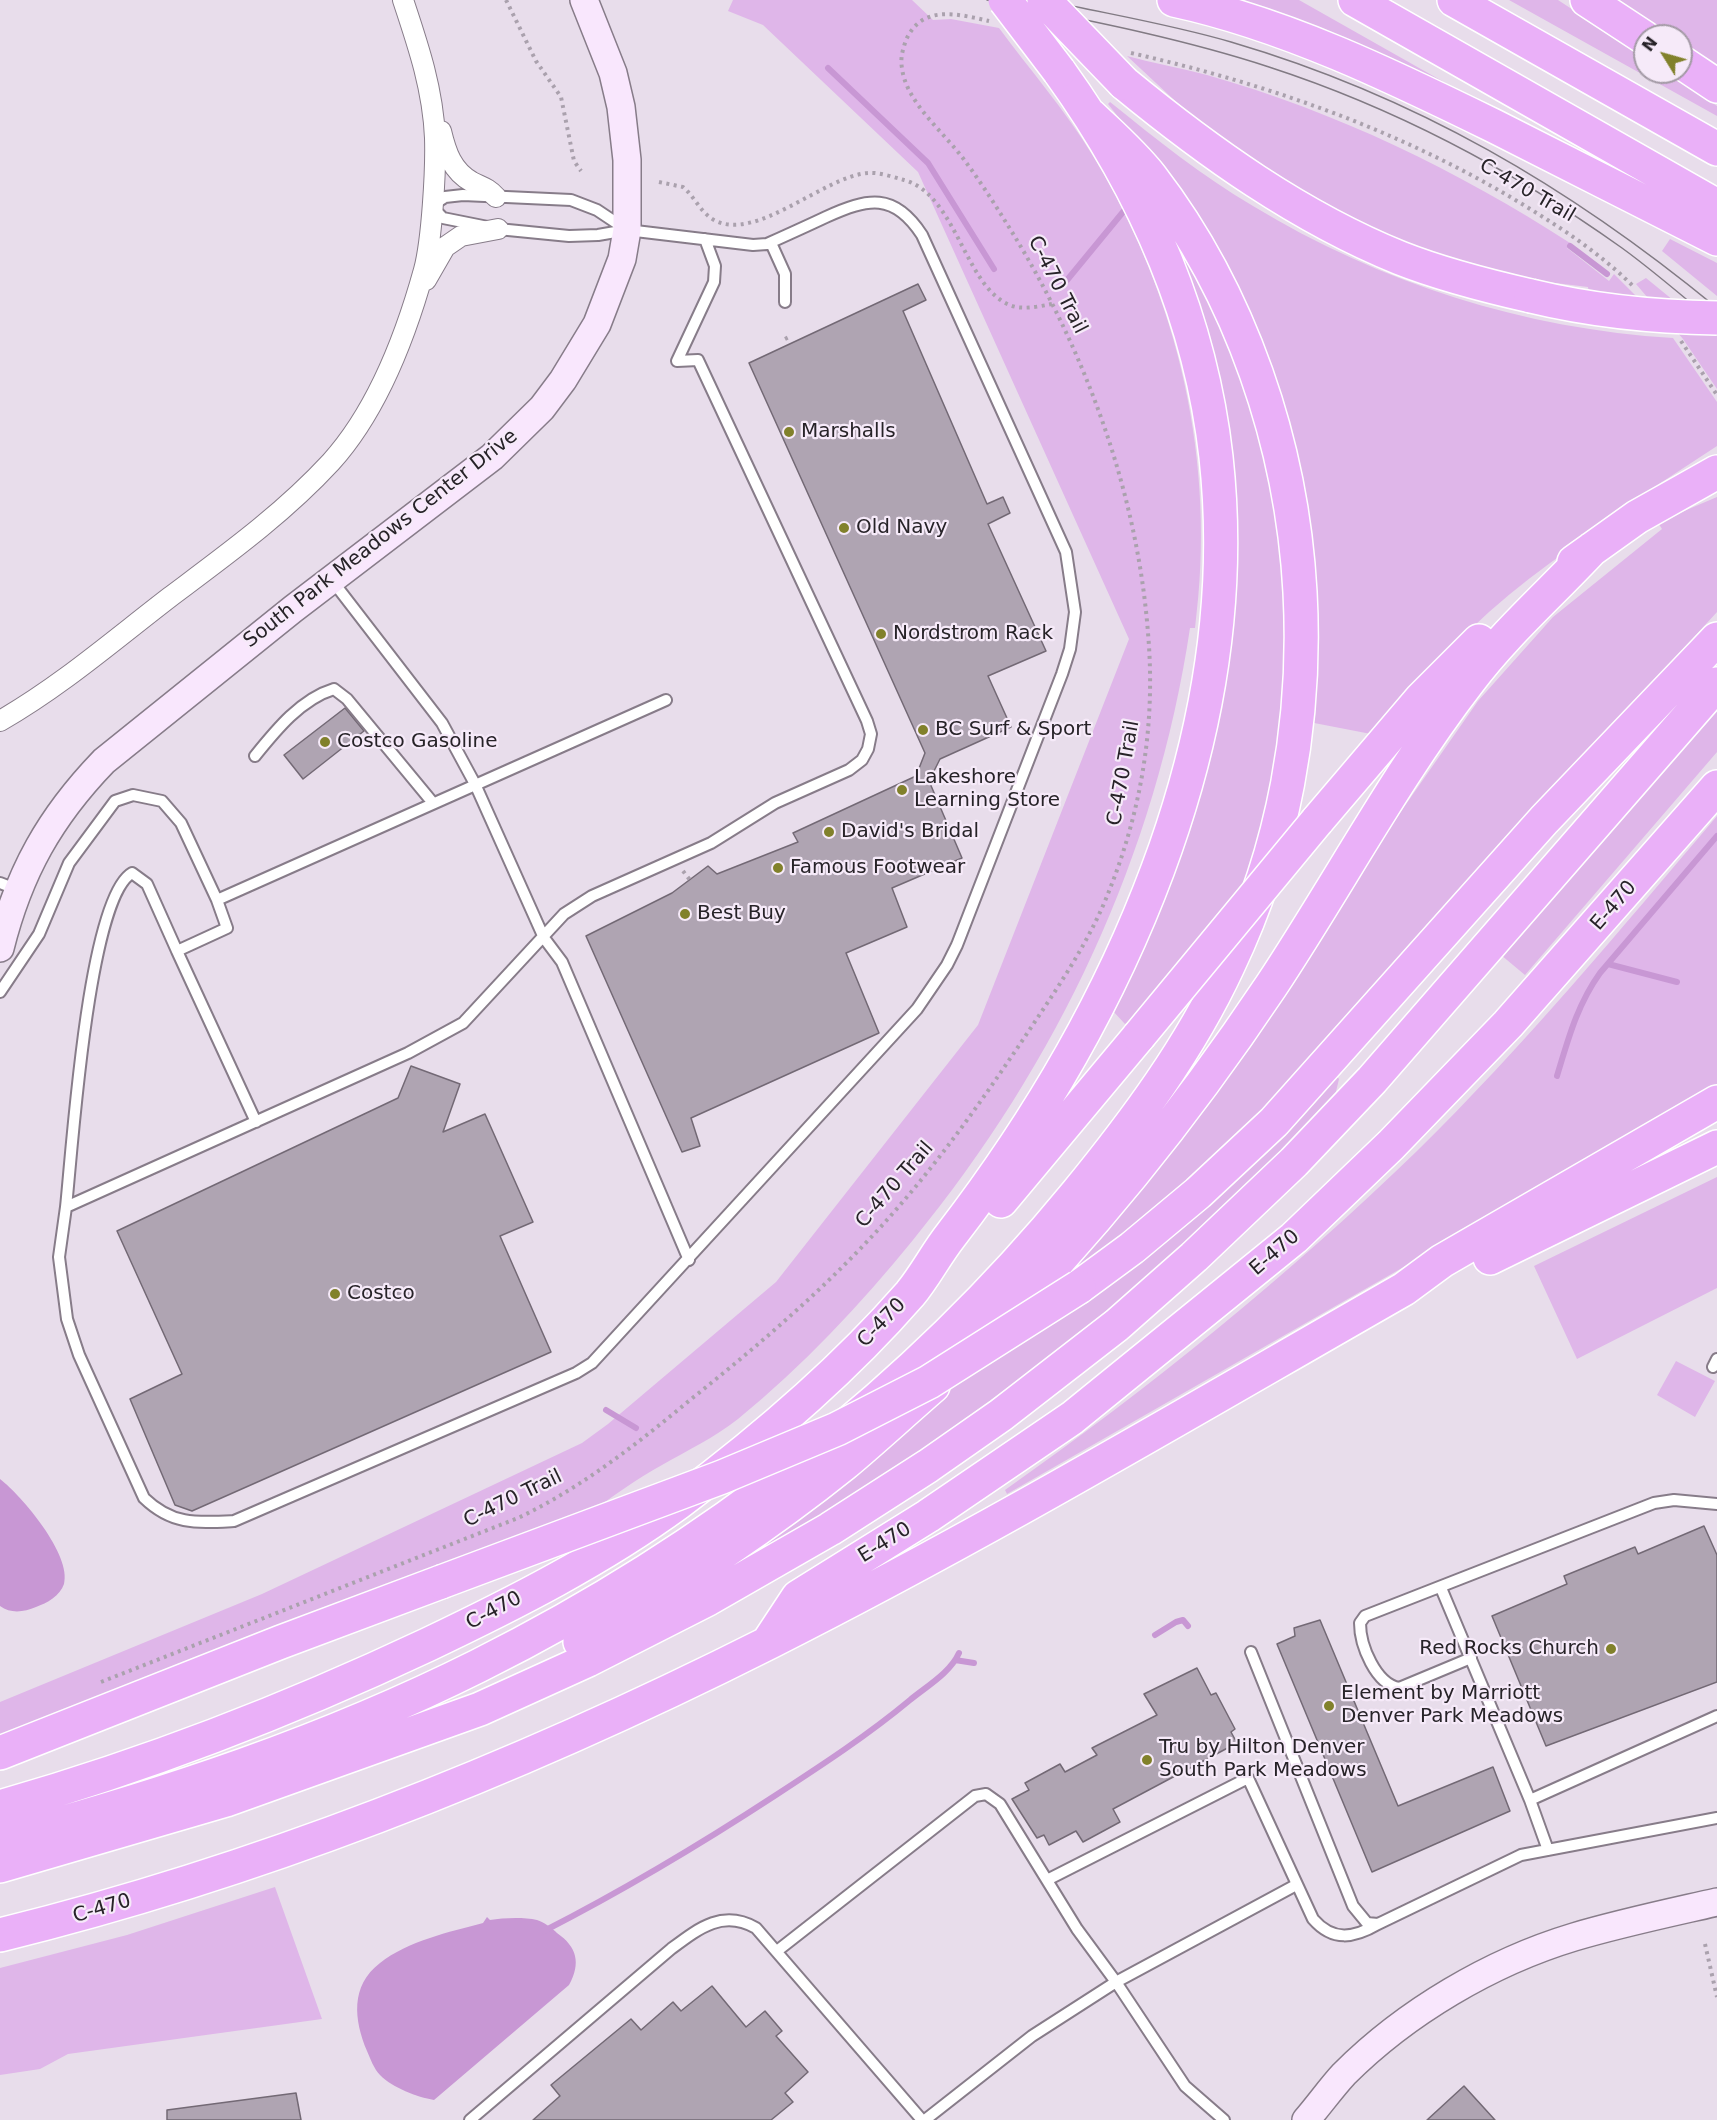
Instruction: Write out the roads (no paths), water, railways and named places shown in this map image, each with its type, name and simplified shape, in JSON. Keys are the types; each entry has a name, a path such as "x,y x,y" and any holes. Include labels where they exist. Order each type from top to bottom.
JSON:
{"highway":[{"path":"1044,0 1124,83 1184,133 1240,170 1351,236 1431,269 1570,306 1632,315 1717,318"},
{"path":"1174,0 1236,16 1364,65 1435,97 1717,239"},
{"path":"1355,0 1717,206"},
{"path":"1454,0 1717,149"},
{"path":"1587,0 1633,30"},
{"path":"914,1289 1031,1122 1071,1055 1107,984 1145,897 1177,810 1197,742 1212,664 1219,609 1220,516 1215,447 1206,393 1189,327 1158,241 1127,176 1090,115 1059,71 999,11"},
{"path":"1693,70 1717,86"},
{"path":"0,1840 117,1807 197,1781 378,1712 463,1673 547,1629 616,1590 688,1545 757,1496 862,1413 946,1336 1060,1213 1119,1140 1168,1071 1230,963 1277,834 1290,775 1298,719 1301,663 1299,571 1283,464 1261,391 1234,320 1195,245 1149,176 1090,115"},
{"path":"914,1289 947,1264 1393,730 1444,675 1511,612 1592,549 1678,492 1717,472"},
{"path":"399,1736 439,1711 580,1642 730,1547 846,1462 950,1371 1003,1319 1085,1232 1150,1154 1208,1078 1272,985 1439,722 1471,679 1503,641 1592,549"},
{"path":"0,1753 326,1624 722,1477 811,1441 929,1382 980,1351 1108,1267 1191,1199 1274,1122 1558,805 1717,639"},
{"path":"0,1866 226,1800 399,1736 442,1725 553,1676 676,1616 771,1564 861,1510 944,1455 1001,1415 1108,1331 1218,1236 1345,1110 1717,684"},
{"name":"E-470","path":"768,1643 798,1598 928,1516 1072,1418 1294,1238 1391,1145 1508,1024 1717,787"},
{"path":"1404,1289 1442,1261 1717,1102"},
{"path":"1404,1289 1446,1279 1717,1147"},
{"name":"C-470","path":"0,1807 139,1763 301,1701 475,1622 587,1561 672,1506 775,1426 844,1361 914,1289"},
{"name":"C-470","path":"0,1935 204,1879 387,1814 545,1748 768,1643 1017,1510 1404,1289"}],"main road":[{"name":"South Park Meadows Center Drive","path":"0,948 9,910 9,886 57,814 104,761 331,579 492,457 542,408 563,380 597,324 621,259 627,230 627,160 621,106 613,73 584,0"},
{"path":"1306,2120 1344,2074 1393,2031 1460,1987 1532,1952 1574,1937 1717,1902"}],"street":[{"path":"0,721 61,682 270,521 332,460 369,408 390,369 425,268 431,206 435,138 432,114 425,64 403,0"},
{"path":"432,114 440,125 447,154 459,172 472,182 489,189 496,196"},
{"path":"417,291 432,273 445,247 461,236 498,229"}],"lane":[{"path":"256,1122 147,884 132,873 126,877 116,896 101,936 88,1009 59,1257 61,1286 79,1355 144,1498 157,1510 172,1519 202,1522 234,1521 576,1373 603,1352 689,1260 917,1009 947,965 1070,649 1075,612 1066,552 1056,525 922,235 911,218 898,208 884,203 868,202 851,206 771,243 753,245 627,230 598,235 570,236 498,229 443,218 431,206 445,197 496,196 571,200 597,210 627,230"},
{"path":"66,1207 456,1029 544,938 564,914 592,896 711,843 775,803 849,770 862,760 871,734 867,720 698,360 677,361 714,282 715,266 705,239"},
{"path":"771,243 785,274 785,302"},
{"path":"331,579 442,723 476,784 544,938 561,962 689,1260"},
{"path":"255,756 279,726 321,693 334,689 347,699 433,803"},
{"path":"217,900 666,700"},
{"path":"0,992 39,934 69,863 115,801 133,795 162,801 181,823 217,900 227,928 177,951"},
{"path":"1471,1658 1399,1688 1379,1678 1365,1646 1360,1623 1365,1617 1654,1503 1674,1500 1717,1504"},
{"path":"1441,1588 1530,1800 1548,1850"},
{"path":"1251,1653 1353,1906 1367,1923 1378,1924"},
{"path":"1530,1800 1717,1716"},
{"path":"1047,1880 1248,1779 1313,1919 1322,1929 1335,1935 1349,1937 1521,1855 1717,1818"},
{"path":"777,1951 975,1796 986,1794 1000,1804 1077,1929 1116,1982 1185,2086 1224,2120"},
{"path":"470,2120 692,1933 731,1918 742,1920 756,1928 924,2120 1032,2036 1116,1982 1296,1885"}],"waterway":[{"path":"828,68 928,163 994,269"},
{"path":"1063,285 1123,212"},
{"path":"1570,246 1607,274"},
{"path":"1557,1076 1569,1036 1592,985 1717,836"},
{"path":"1608,964 1677,982"},
{"path":"606,1410 636,1428"},
{"path":"1155,1635 1183,1620 1188,1626"},
{"path":"544,1931 691,1849 828,1761 937,1679 950,1667 959,1653"},
{"path":"955,1660 974,1663"}],"tram line":[{"path":"987,0 1129,29 1234,56 1316,83 1408,122 1496,168 1581,220 1646,266 1717,325"},
{"path":"1045,0 1162,24 1231,42 1299,64 1364,89 1427,118 1547,185 1605,223 1717,308"}],"place":[{"name":"Marshalls","path":"789,432"},
{"name":"Old Navy","path":"844,528"},
{"name":"Nordstrom Rack","path":"881,634"},
{"name":"BC Surf & Sport","path":"923,730"},
{"name":"Costco Gasoline","path":"325,742"},
{"name":"Lakeshore Learning Store","path":"902,790"},
{"name":"David's Bridal","path":"829,832"},
{"name":"Famous Footwear","path":"778,868"},
{"name":"Best Buy","path":"685,914"},
{"name":"Costco","path":"335,1294"},
{"name":"Red Rocks Church","path":"1611,1649"},
{"name":"Element by Marriott Denver Park Meadows","path":"1329,1706"},
{"name":"Tru by Hilton Denver South Park Meadows","path":"1147,1760"}]}
